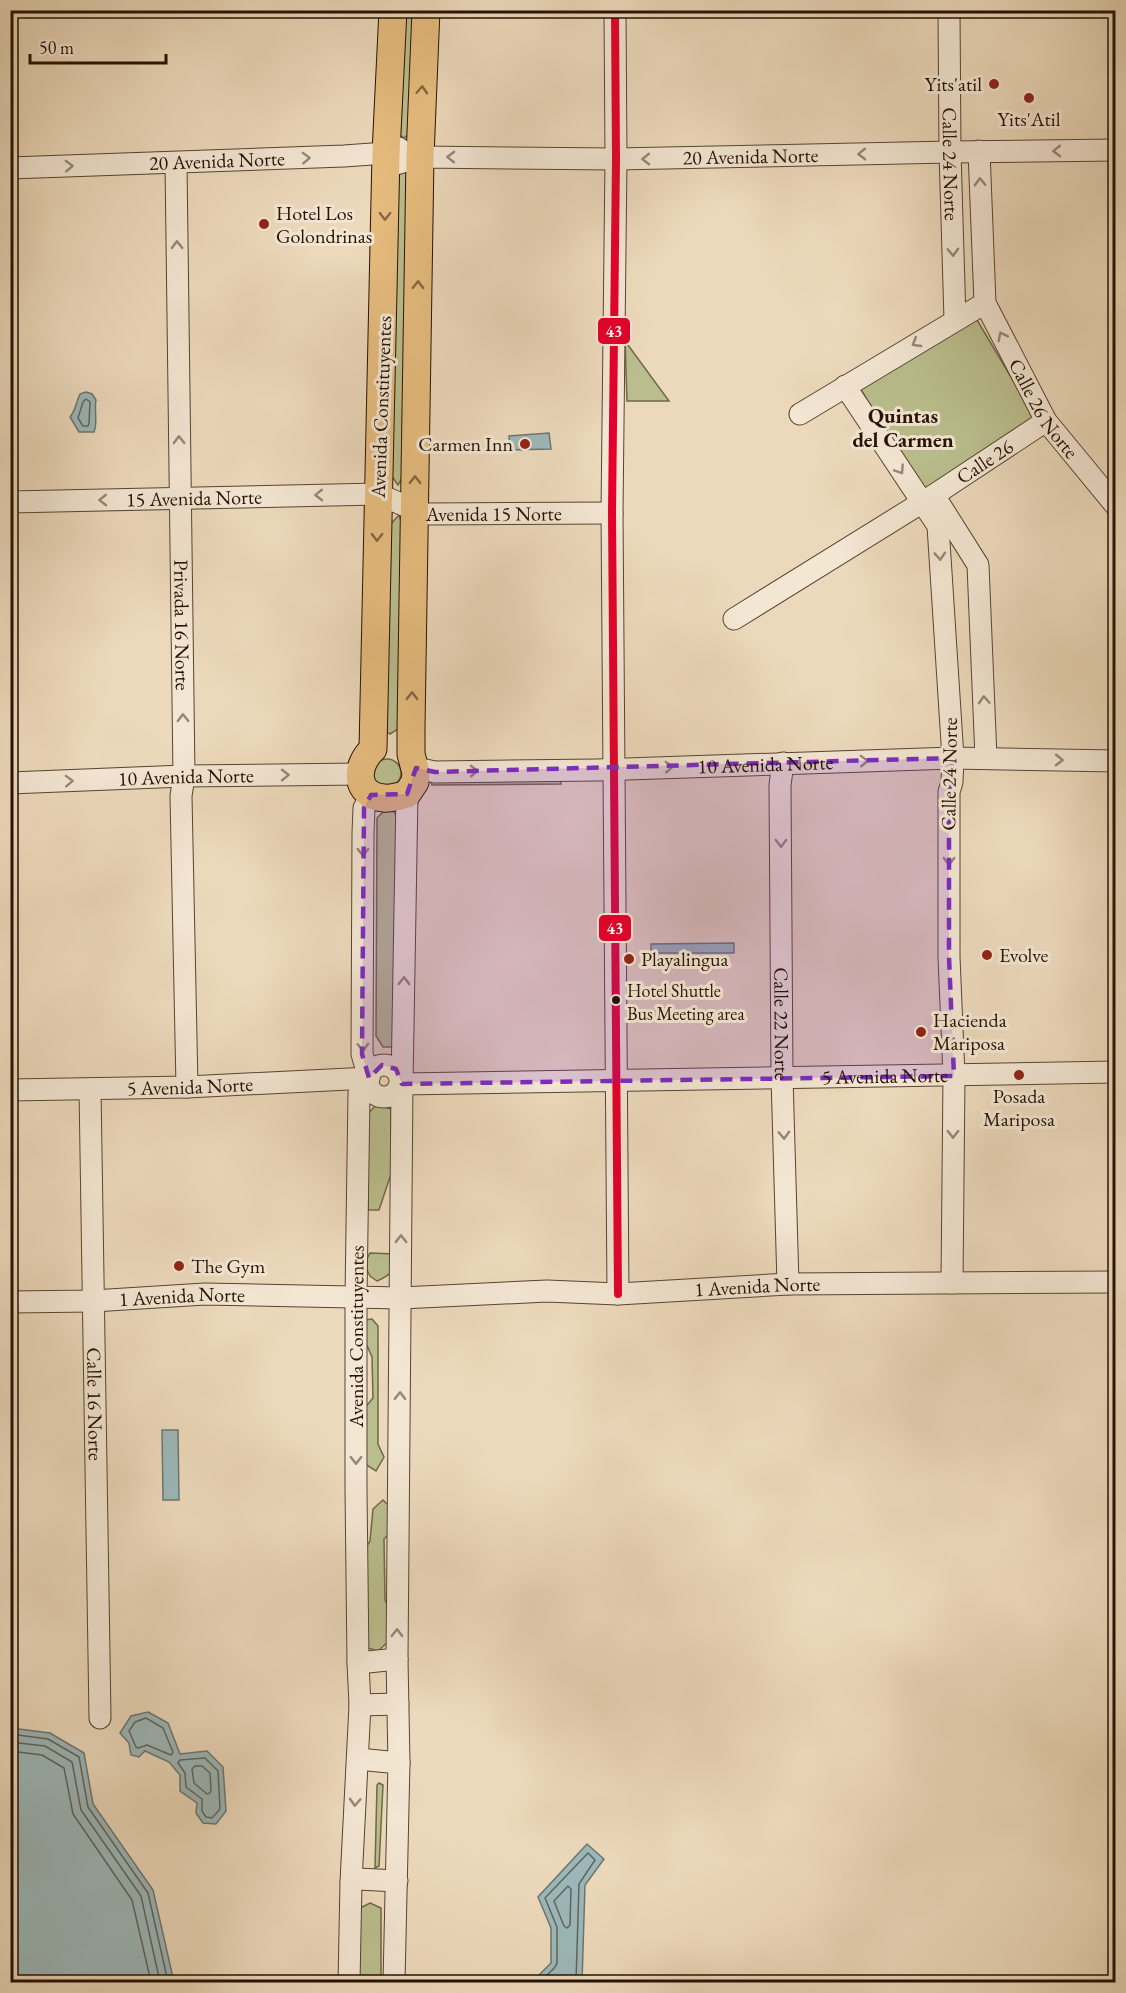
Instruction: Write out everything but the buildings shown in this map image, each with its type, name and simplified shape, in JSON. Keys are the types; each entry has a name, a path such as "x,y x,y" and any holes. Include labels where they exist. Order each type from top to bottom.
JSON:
{"main road":[{"name":"Avenida Constituyentes","path":"365,785 361,765 373,748 386,160 393,10"},
{"name":"Avenida Constituyentes","path":"407,794 415,782 416,768 411,754 420,148 426,10"},
{"path":"365,785 382,798 396,798 407,794"}],"street":[{"path":"615,10 616,159 612,513 618,1294"},
{"name":"Calle 24 Norte","path":"949,10 955,320"},
{"name":"20 Avenida Norte","path":"10,168 386,160 420,148 616,159 1116,150"},
{"name":"Calle 24 Norte","path":"979,151 985,303"},
{"name":"Privada 16 Norte","path":"176,163 184,776 181,796 187,1087"},
{"path":"800,414 985,303"},
{"name":"Calle 26 Norte","path":"985,303 1046,422 1116,506"},
{"name":"Calle 24 Norte","path":"845,386 978,565 986,758"},
{"name":"Calle 26","path":"734,619 928,499 1046,422"},
{"name":"Avenida 15 Norte","path":"378,494 424,514 612,513"},
{"name":"15 Avenida Norte","path":"10,502 378,494"},
{"name":"Calle 24 Norte","path":"928,499 938,526 953,758 952,782 949,792 949,957 954,1076 952,1282"},
{"name":"10 Avenida Norte","path":"416,768 435,772 613,779 783,763 953,758 1116,761"},
{"name":"Calle 22 Norte","path":"783,763 780,785 782,1077 788,1284"},
{"name":"10 Avenida Norte","path":"10,783 184,776 365,785"},
{"name":"Avenida Constituyentes","path":"349,1983 351,1882 360,1705 356,1297 358,1093 369,1078 362,1054 365,785"},
{"name":"Avenida Constituyentes","path":"394,1983 398,1881 397,1659 407,794"},
{"path":"369,1078 370,1073 377,1066 387,1065 396,1069 402,1084"},
{"name":"5 Avenida Norte","path":"402,1084 1116,1072"},
{"name":"5 Avenida Norte","path":"10,1090 187,1087 369,1078"},
{"name":"Calle 16 Norte","path":"90,1089 100,1718"},
{"name":"1 Avenida Norte","path":"10,1302 93,1301 205,1294 401,1298 547,1292 618,1294 788,1284 1116,1282"},
{"path":"358,1663 397,1659"},
{"path":"360,1705 398,1704"},
{"path":"358,1759 399,1763"},
{"path":"351,1882 358,1880 398,1881"}],"highlighted area":[{"path":"953,758 949,792 949,957 954,1076 402,1084 396,1069 382,1065 369,1078 362,1054 364,808 371,795 407,794 416,768 435,772"}],"green space":[{"path":"403,11 417,11 410,133 404,138 396,132"},
{"path":"404,170 410,178 405,473 398,485 391,475 397,177"},
{"path":"974,315 1036,419 924,492 858,385"},
{"path":"625,341 669,401 627,401"},
{"path":"399,515 404,531 398,729 390,734 385,730 390,525"},
{"path":"387,759 397,763 401,773 397,783 387,787 377,783 373,773 377,763"},
{"path":"560,779 561,784 432,785 430,781"},
{"path":"393,810 398,819 398,1033 392,1047 383,1047 376,1036 377,818 384,811"},
{"path":"376,1105 391,1109 391,1174 379,1210 368,1210 368,1114"},
{"path":"370,1253 395,1254 392,1271 377,1281 370,1276 364,1264"},
{"path":"372,1319 378,1326 378,1444 384,1457 376,1471 365,1464 363,1410 373,1398 372,1357 365,1341 365,1320"},
{"path":"383,1500 390,1507 389,1534 384,1539 385,1600 390,1610 390,1640 378,1651 365,1647 360,1557 370,1541 373,1509"},
{"path":"379,1783 383,1785 379,1866 375,1868 377,1785"},
{"path":"370,1903 381,1908 381,1982 356,1982 358,1909"}],"water":[{"path":"86,392 92,394 96,400 94,432 79,432 70,417 80,394"},
{"path":"549,433 551,449 510,450 509,436"},
{"path":"734,943 734,953 651,953 651,944"},
{"path":"162,1430 178,1430 179,1500 163,1500"},
{"path":"148,1712 168,1723 180,1754 207,1751 223,1767 226,1811 216,1824 203,1823 196,1813 197,1803 180,1791 180,1775 169,1762 145,1751 139,1757 131,1755 129,1743 120,1733 131,1716"},
{"path":"11,1728 50,1733 84,1753 93,1804 153,1890 174,1982 11,1982"},
{"path":"587,1844 604,1859 585,1885 582,1982 539,1982 536,1978 551,1963 551,1928 538,1897"}],"transit line":[{"name":"43","path":"615,10 616,159 612,513 618,1294"}],"place":[{"name":"Yits'atil","path":"994,84"},
{"name":"Yits'Atil","path":"1029,98"},
{"name":"Hotel Los Golondrinas","path":"264,224"},
{"name":"Carmen Inn","path":"525,444"},
{"name":"Evolve","path":"987,955"},
{"name":"Playalingua","path":"629,959"},
{"name":"Hotel Shuttle Bus Meeting area","path":"616,1000"},
{"name":"Hacienda Mariposa","path":"921,1032"},
{"name":"Posada Mariposa","path":"1019,1075"},
{"name":"The Gym","path":"179,1266"}],"district":[{"name":"Quintas del Carmen","path":"903,428"}]}
